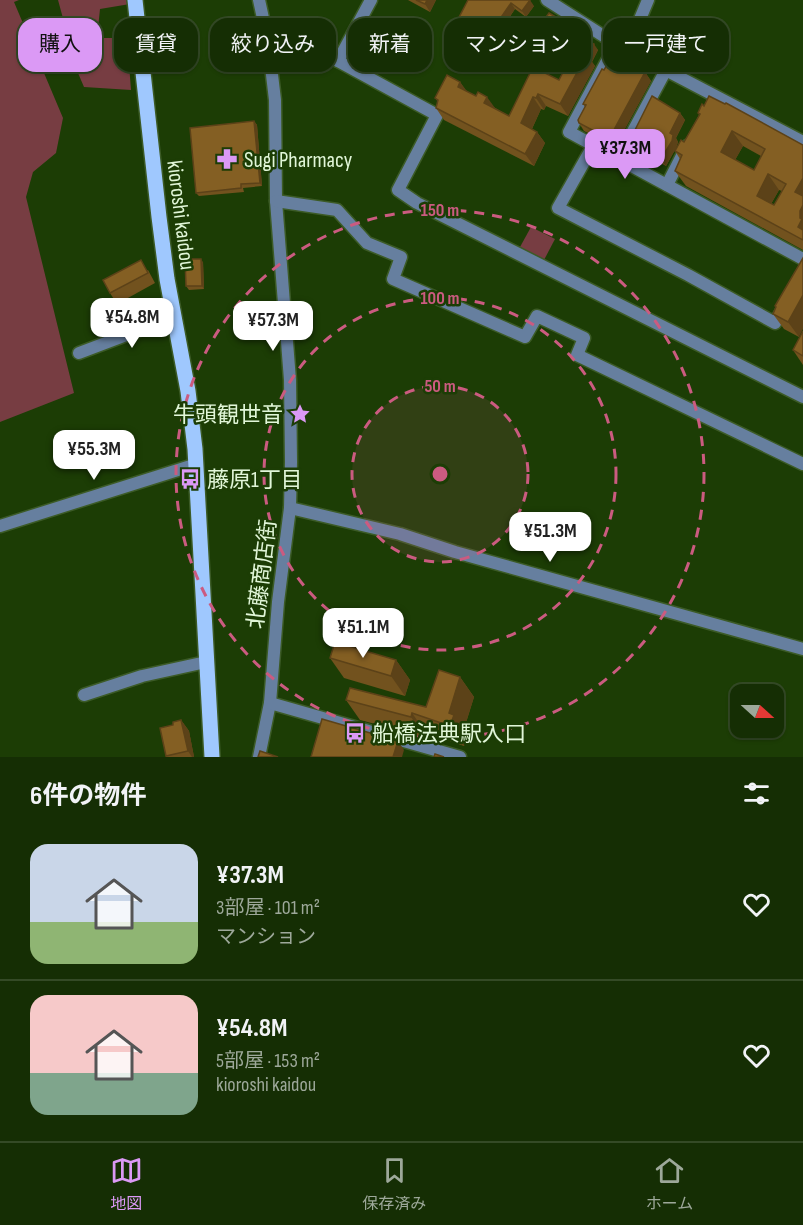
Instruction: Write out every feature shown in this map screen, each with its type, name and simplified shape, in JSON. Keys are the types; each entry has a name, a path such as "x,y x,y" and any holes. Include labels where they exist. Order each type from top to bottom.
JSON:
{"main road":[{"name":"kioroshi kaidou","path":"135,0 159,217 188,391 197,464 212,757"}],"street":[{"name":"北藤商店街","path":"259,0 263,18"},
{"path":"371,0 338,61 437,115 398,190 417,203 803,397"},
{"path":"547,0 603,36"},
{"path":"638,18 648,0"},
{"name":"北藤商店街","path":"259,757 270,703 278,602 290,508 290,380 276,201 275,100 272,72"},
{"path":"606,72 569,132 803,259"},
{"path":"618,159 664,72"},
{"path":"670,72 711,100 803,142"},
{"path":"667,185 693,135"},
{"path":"593,146 558,208 775,323 792,292"},
{"path":"276,201 337,210 367,243 401,257 393,279 525,337 537,316 584,338 577,355 803,464"},
{"path":"79,353 174,317"},
{"path":"0,526 197,464"},
{"path":"290,508 400,534 466,555 803,649"},
{"path":"84,695 142,676 206,662"},
{"path":"270,703 460,757"}],"shaded area":[{"path":"0,0 19,0 14,2 21,18 18,18 18,72 44,72 63,118 56,153 33,172 26,197 74,393 0,422"},
{"path":"58,0 129,0 130,4 100,9 99,18 63,18"},
{"path":"102,38 114,38 114,72 130,72 131,90 84,87 78,73 102,72"},
{"path":"531,227 555,239 544,260 520,247"}],"building":[{"path":"468,0 530,0 522,11 511,3 501,18 459,18"},
{"path":"549,13 557,18 545,18"},
{"path":"602,69 603,72 645,72 609,139 579,123 578,120 586,105 583,104"},
{"path":"531,72 543,72 559,80 563,72 577,72 560,104 538,94 536,98 533,97 521,123 537,132 525,154 436,108 438,100 435,98 447,75 460,82 458,87 476,96 478,92 487,97 484,103 509,116"},
{"path":"652,96 680,113 670,133 673,135 672,141 661,159 644,150 640,151 638,156 626,148"},
{"path":"709,96 803,145 803,178 795,192 803,196 800,211 802,219 798,227 803,230 803,240 675,171 682,155 675,151 681,140 684,142 700,114 698,113 702,104 704,106","holes":["732,131 765,149 754,170 721,152","768,174 786,184 774,205 757,196"]},
{"name":"Sugi Pharmacy","path":"254,121 260,183 241,184 241,188 196,193 190,128"},
{"path":"803,258 803,295 788,322 773,314 775,306"},
{"path":"185,259 201,259 202,286 186,286"},
{"path":"141,260 148,273 110,293 103,280"},
{"path":"803,331 803,356 793,350"},
{"path":"335,642 396,660 391,676 330,658"},
{"path":"439,670 460,677 449,713 454,715 450,726 412,713 411,717 346,700 350,688 426,707"},
{"path":"322,719 398,741 393,757 311,757"},
{"path":"181,720 188,751 166,756 160,728 173,725 173,722"},
{"path":"260,751 278,757 258,757"}],"place":[{"name":"Sugi Pharmacy","path":"227,159"},
{"name":"牛頭観世音","path":"300,414"},
{"name":"藤原1丁目","path":"190,479"},
{"name":"船橋法典駅入口","path":"355,733"}]}
